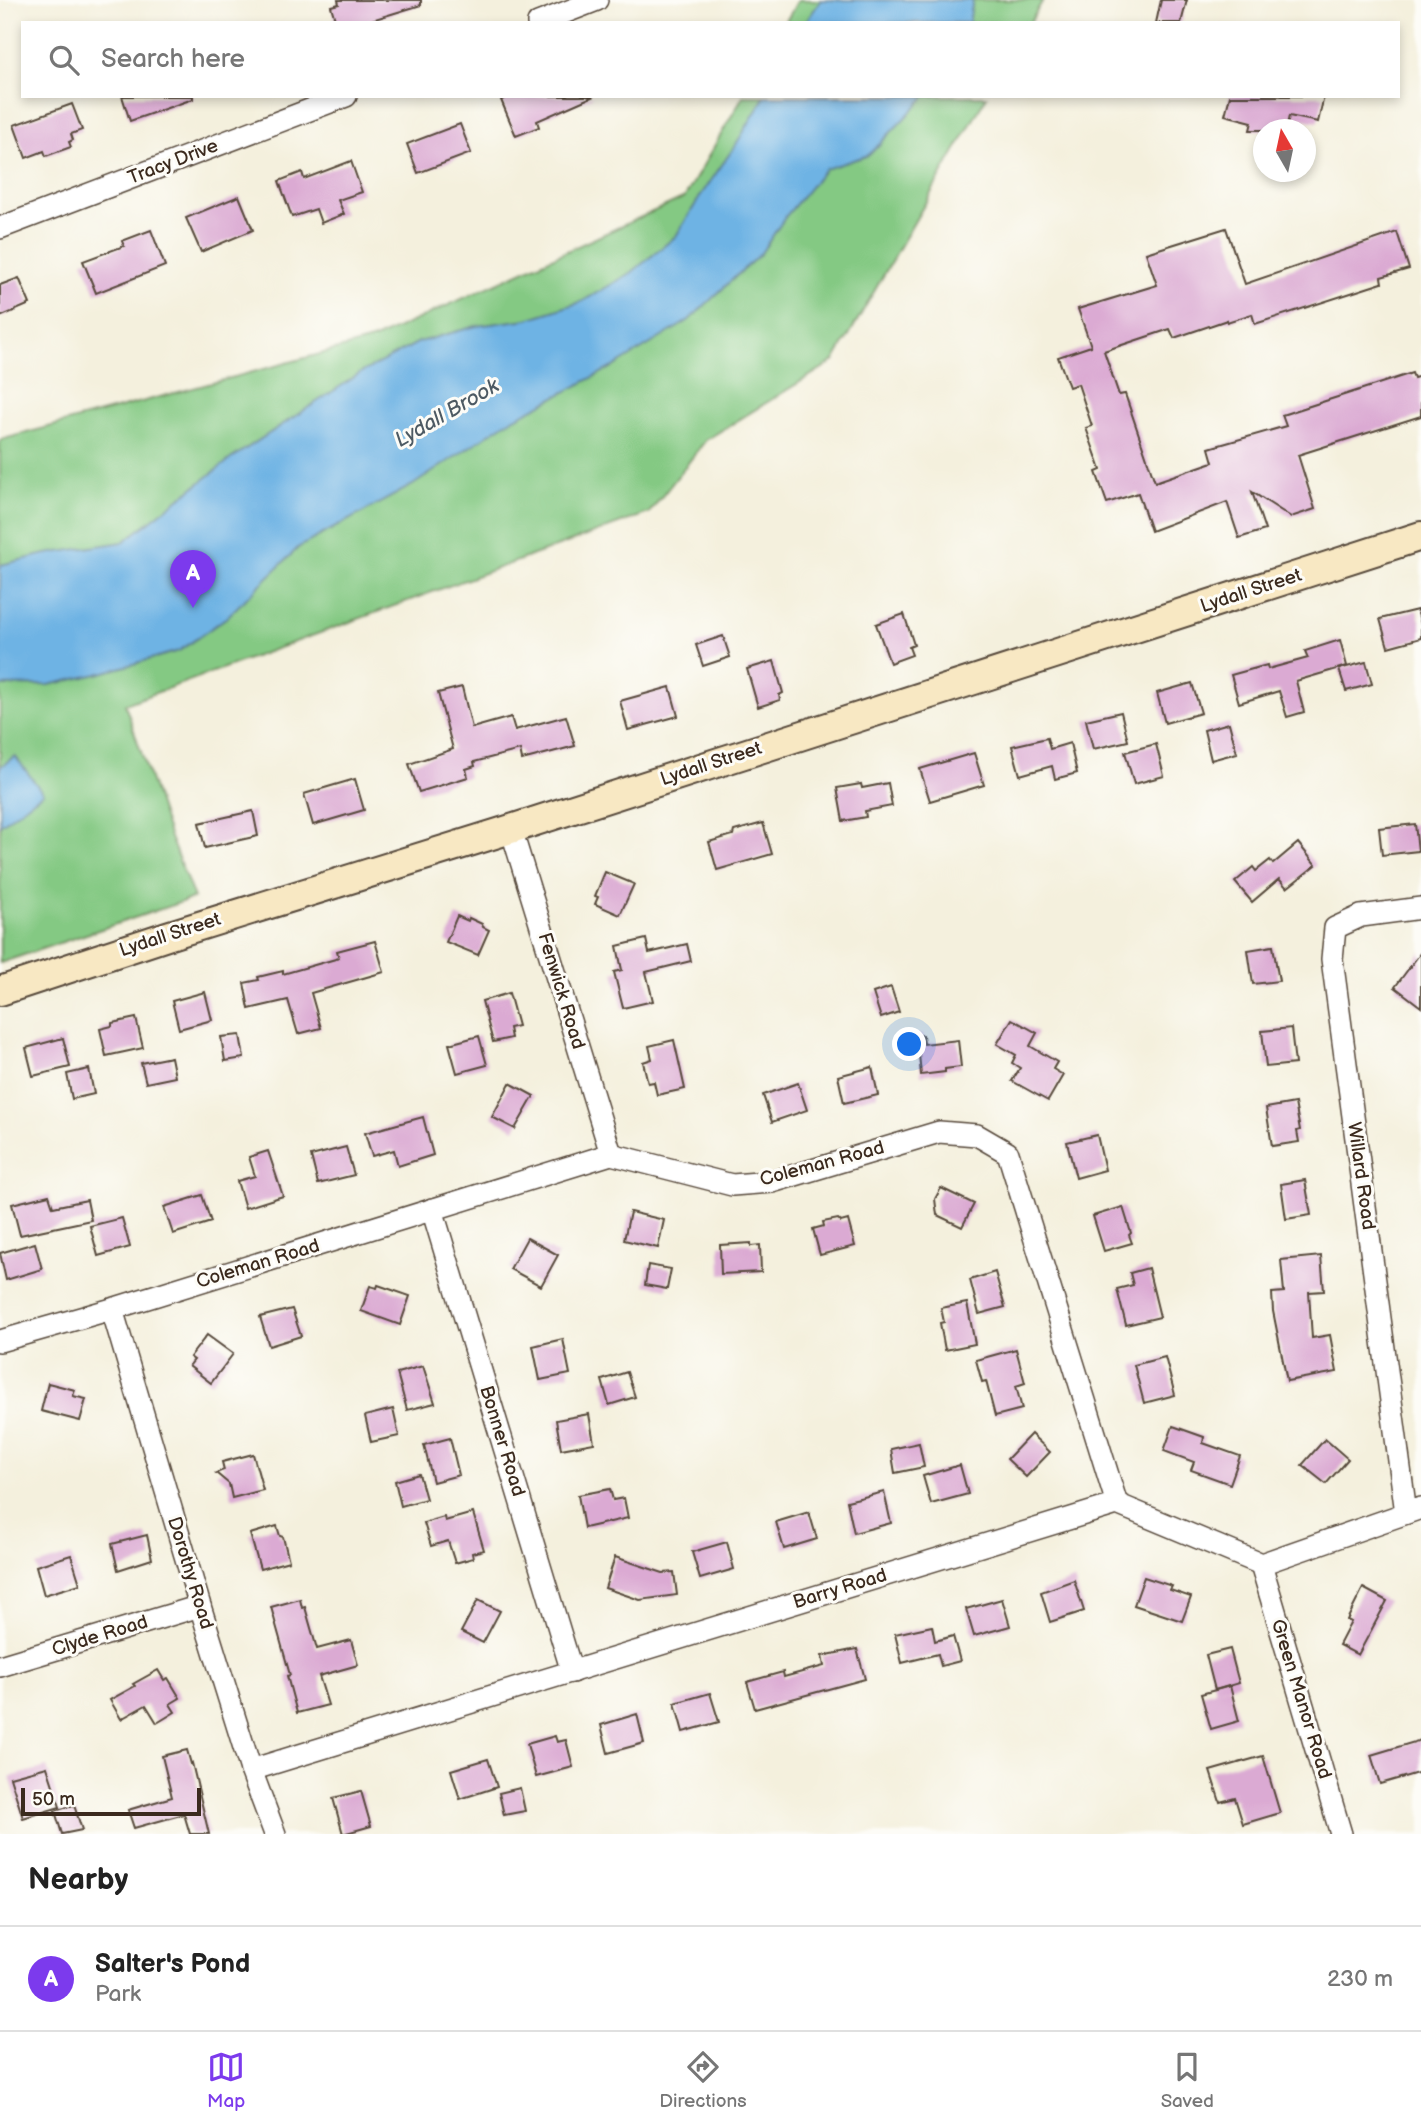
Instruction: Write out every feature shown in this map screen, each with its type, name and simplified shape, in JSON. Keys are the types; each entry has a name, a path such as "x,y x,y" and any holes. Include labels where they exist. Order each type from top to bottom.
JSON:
{"street":[{"path":"543,21 597,0"},
{"name":"Tracy Drive","path":"0,228 341,98"},
{"name":"Lydall Street","path":"0,991 1421,536"},
{"name":"Fenwick Road","path":"511,829 611,1154"},
{"name":"Willard Road","path":"1413,1511 1332,959 1335,928 1361,916 1421,908"},
{"name":"Coleman Road","path":"0,1341 112,1310 611,1154 732,1185 772,1182 939,1132 977,1135 1008,1153 1117,1504"},
{"name":"Bonner Road","path":"432,1209 572,1672"},
{"name":"Dorothy Road","path":"112,1310 251,1770 275,1834"},
{"path":"1117,1504 1261,1564 1413,1511"},
{"name":"Barry Road","path":"251,1770 1117,1504"},
{"name":"Green Manor Road","path":"1261,1564 1342,1834"},
{"name":"Clyde Road","path":"0,1666 200,1606"}],"green space":[{"path":"798,0 1043,0 1031,21 786,21"},
{"path":"742,98 986,98 834,361 706,440 649,513 125,704 169,835 194,898 0,963 0,440 372,340 685,197"}],"water":[{"path":"821,0 973,0 969,21 806,21"},
{"name":"Lydall Brook","path":"764,98 924,98 869,155 825,169 786,216 761,253 688,321 613,367 507,422 413,485 299,547 227,617 179,651 49,685 0,686 0,565 46,554 123,542 232,458 362,372 419,342 476,326 527,319 581,302 631,273 676,236"},
{"path":"15,756 43,793 0,825 0,767"}],"building":[{"path":"338,0 421,0 421,5 369,21 335,21 331,6 339,4"},
{"path":"1161,0 1187,0 1182,21 1156,21"},
{"path":"123,98 193,98 193,99 130,121"},
{"path":"589,98 537,121 539,127 516,136 501,100"},
{"path":"1229,98 1324,98 1318,122 1316,119 1289,116 1288,119 1253,119 1253,130 1250,130 1252,122 1225,115"},
{"path":"72,104 82,130 71,134 71,147 46,156 44,151 26,158 14,125"},
{"path":"460,124 471,153 418,173 407,144"},
{"path":"351,161 362,192 338,200 344,214 321,223 316,209 292,217 279,181 302,172 304,179"},
{"path":"239,196 253,230 201,252 186,218"},
{"path":"1226,228 1245,284 1397,232 1409,269 1381,277 1382,283 1255,324 1252,314 1174,338 1170,329 1104,351 1119,395 1125,394 1155,482 1213,462 1209,448 1286,426 1282,415 1412,373 1414,378 1421,376 1421,416 1298,455 1315,509 1291,517 1252,492 1265,530 1239,538 1227,502 1151,531 1138,493 1107,503 1096,472 1101,470 1086,428 1092,426 1078,384 1069,387 1058,357 1091,346 1078,309 1157,285 1146,253"},
{"path":"151,230 165,266 96,293 83,261 124,246 122,241"},
{"path":"19,278 30,304 0,317 0,285"},
{"path":"1417,610 1421,638 1388,647 1380,619"},
{"path":"904,614 914,645 909,647 912,655 890,663 876,624"},
{"path":"723,636 730,657 703,666 696,645"},
{"path":"1340,640 1347,666 1296,681 1304,712 1287,717 1279,691 1239,703 1231,675 1267,665 1268,669 1308,658 1305,651"},
{"path":"774,661 783,693 779,695 780,700 758,707 747,669"},
{"path":"1366,662 1372,684 1346,691 1339,669"},
{"path":"1192,683 1201,713 1165,723 1157,693"},
{"path":"462,687 472,728 511,717 515,730 566,716 575,746 522,760 520,750 474,762 475,766 466,769 468,777 419,792 409,764 453,749 438,693"},
{"path":"670,687 678,716 628,730 620,701"},
{"path":"1121,712 1128,741 1093,749 1086,720"},
{"path":"1229,723 1237,753 1211,760 1204,730"},
{"path":"1047,738 1050,749 1070,743 1077,773 1055,779 1052,766 1020,775 1012,746"},
{"path":"1156,744 1164,776 1134,784 1125,752"},
{"path":"974,753 984,785 930,801 920,769"},
{"path":"355,779 364,810 313,825 304,794"},
{"path":"888,783 892,806 865,811 866,817 843,821 837,788 861,784 862,788"},
{"path":"253,811 258,836 205,848 199,823"},
{"path":"763,823 772,854 717,870 709,842"},
{"path":"1415,824 1418,851 1382,855 1379,828"},
{"path":"1298,843 1316,865 1287,888 1279,879 1252,902 1235,882 1253,867 1256,871 1270,860 1273,864"},
{"path":"605,872 634,884 620,915 595,904 598,897 595,896"},
{"path":"457,916 468,921 469,918 489,930 478,955 446,942"},
{"path":"646,939 649,953 687,944 691,961 646,972 653,1001 623,1008 614,972 622,970 617,946"},
{"path":"375,941 384,972 311,993 321,1028 298,1034 288,1000 249,1009 244,983 259,980 258,977 283,971 283,974 339,958 337,951"},
{"path":"1273,946 1279,981 1253,984 1248,950"},
{"path":"1421,952 1421,1007 1395,987"},
{"path":"891,987 899,1012 881,1018 873,993"},
{"path":"205,992 212,1020 179,1029 172,1001"},
{"path":"509,993 518,1026 509,1028 511,1038 493,1042 482,1001"},
{"path":"136,1018 143,1048 106,1056 100,1029 112,1026 112,1023"},
{"path":"1012,1019 1037,1033 1030,1046 1057,1062 1053,1069 1063,1075 1048,1101 1012,1081 1020,1068 1012,1063 1016,1055 997,1044"},
{"path":"1291,1028 1295,1064 1266,1067 1262,1031"},
{"path":"240,1035 244,1058 225,1061 221,1037"},
{"path":"923,1035 924,1044 958,1040 961,1067 921,1075 919,1054 904,1056 902,1037"},
{"path":"479,1036 487,1065 457,1073 449,1044"},
{"path":"63,1038 70,1067 33,1076 26,1048"},
{"path":"674,1040 685,1089 657,1095 654,1082 648,1083 643,1062 652,1059 649,1046"},
{"path":"171,1057 175,1077 146,1083 141,1063"},
{"path":"872,1067 878,1095 844,1103 838,1076"},
{"path":"89,1069 94,1094 72,1099 67,1074"},
{"path":"510,1083 534,1096 515,1129 492,1117"},
{"path":"798,1083 807,1110 772,1122 763,1095"},
{"path":"1295,1103 1300,1130 1297,1131 1299,1142 1272,1146 1266,1108"},
{"path":"423,1117 433,1155 398,1166 394,1150 372,1156 365,1133"},
{"path":"1097,1135 1105,1170 1076,1178 1067,1142"},
{"path":"346,1147 354,1175 318,1184 311,1156"},
{"path":"268,1151 283,1196 245,1208 237,1181 255,1176 249,1157"},
{"path":"1305,1180 1311,1215 1286,1219 1281,1184"},
{"path":"941,1188 974,1204 962,1227 937,1215 935,1199"},
{"path":"49,1195 53,1207 87,1200 91,1220 20,1235 12,1204"},
{"path":"202,1195 211,1222 173,1234 164,1207"},
{"path":"1123,1207 1132,1243 1104,1251 1093,1216"},
{"path":"630,1212 664,1220 658,1248 624,1240"},
{"path":"122,1218 130,1247 98,1256 90,1226"},
{"path":"838,1219 841,1222 848,1220 855,1246 820,1255 813,1229 824,1226 823,1222"},
{"path":"527,1238 558,1255 541,1286 510,1269"},
{"path":"35,1243 42,1269 6,1280 0,1253"},
{"path":"751,1243 751,1246 760,1245 761,1272 721,1274 720,1245"},
{"path":"1321,1256 1324,1291 1309,1292 1312,1338 1330,1335 1337,1372 1287,1381 1272,1293 1284,1292 1281,1260"},
{"path":"648,1265 671,1269 667,1289 645,1285"},
{"path":"1148,1268 1160,1317 1126,1325 1117,1289 1133,1285 1130,1273"},
{"path":"995,1272 1005,1307 979,1314 970,1280"},
{"path":"378,1285 410,1296 400,1325 361,1311 370,1286 377,1288"},
{"path":"967,1303 975,1344 945,1350 940,1323 944,1322 941,1308"},
{"path":"292,1309 301,1336 269,1346 260,1317"},
{"path":"207,1335 233,1354 211,1383 189,1366 194,1360 190,1357"},
{"path":"563,1339 570,1374 540,1380 533,1346"},
{"path":"1016,1349 1025,1383 1016,1386 1022,1409 995,1416 986,1381 982,1382 976,1360"},
{"path":"1165,1357 1175,1395 1144,1403 1134,1365"},
{"path":"423,1366 435,1403 407,1410 397,1373"},
{"path":"627,1372 635,1397 609,1405 602,1380"},
{"path":"48,1383 75,1390 73,1396 86,1399 80,1421 41,1411"},
{"path":"393,1409 399,1436 371,1442 365,1416"},
{"path":"589,1414 594,1443 561,1449 556,1420"},
{"path":"1173,1426 1204,1437 1203,1443 1240,1456 1230,1484 1191,1470 1194,1462 1164,1451"},
{"path":"1031,1434 1050,1452 1026,1477 1007,1459"},
{"path":"450,1438 459,1475 433,1482 424,1445"},
{"path":"1325,1439 1348,1459 1326,1484 1302,1465"},
{"path":"919,1443 924,1467 895,1473 891,1449"},
{"path":"253,1454 263,1490 232,1498 229,1484 216,1473 224,1470 222,1462"},
{"path":"960,1465 968,1494 931,1504 923,1476"},
{"path":"419,1474 426,1499 401,1506 395,1481"},
{"path":"610,1489 613,1500 624,1498 628,1518 584,1528 578,1495"},
{"path":"884,1492 891,1523 854,1533 847,1501"},
{"path":"809,1512 817,1539 784,1549 776,1522"},
{"path":"473,1513 484,1550 472,1553 473,1558 455,1563 448,1541 431,1546 424,1523 444,1517 445,1521"},
{"path":"277,1526 280,1536 283,1537 289,1561 260,1569 250,1534"},
{"path":"147,1535 152,1559 118,1570 112,1544"},
{"path":"727,1542 734,1569 700,1579 692,1552"},
{"path":"71,1555 80,1584 44,1595 36,1566"},
{"path":"615,1557 663,1573 674,1572 677,1595 640,1600 605,1588"},
{"path":"1144,1577 1172,1586 1170,1590 1191,1597 1182,1621 1134,1605"},
{"path":"1074,1580 1084,1611 1050,1622 1041,1592"},
{"path":"1363,1588 1387,1601 1358,1655 1339,1645 1351,1622 1347,1620"},
{"path":"300,1599 302,1608 305,1607 317,1649 351,1640 358,1665 319,1676 328,1705 297,1713 287,1676 290,1675 271,1607"},
{"path":"1002,1599 1010,1626 974,1636 966,1609"},
{"path":"478,1600 500,1611 483,1643 461,1632"},
{"path":"932,1626 935,1641 953,1636 960,1661 941,1666 938,1654 902,1663 895,1634"},
{"path":"857,1649 865,1679 755,1709 747,1682 783,1672 784,1677 824,1666 822,1656"},
{"path":"1230,1649 1239,1683 1215,1690 1206,1655"},
{"path":"158,1670 164,1680 168,1678 180,1698 170,1704 175,1712 157,1723 146,1705 121,1719 110,1700"},
{"path":"1230,1686 1239,1721 1211,1729 1201,1694"},
{"path":"710,1693 719,1722 683,1732 675,1703"},
{"path":"637,1714 644,1743 608,1753 601,1725"},
{"path":"555,1736 557,1742 566,1740 573,1767 536,1777 527,1744"},
{"path":"1421,1740 1421,1772 1380,1784 1371,1755"},
{"path":"187,1750 209,1834 190,1834 184,1814 134,1828 128,1810 172,1797 162,1756"},
{"path":"1263,1756 1280,1813 1243,1824 1235,1798 1220,1802 1210,1771"},
{"path":"488,1759 497,1787 460,1799 451,1770"},
{"path":"47,1767 60,1807 23,1818 10,1777"},
{"path":"520,1788 525,1811 504,1815 499,1793"},
{"path":"361,1791 371,1826 343,1834 333,1798"},
{"path":"74,1805 82,1830 62,1834 55,1811"}],"place":[{"name":"Salter's Pond","path":"193,608"}]}
